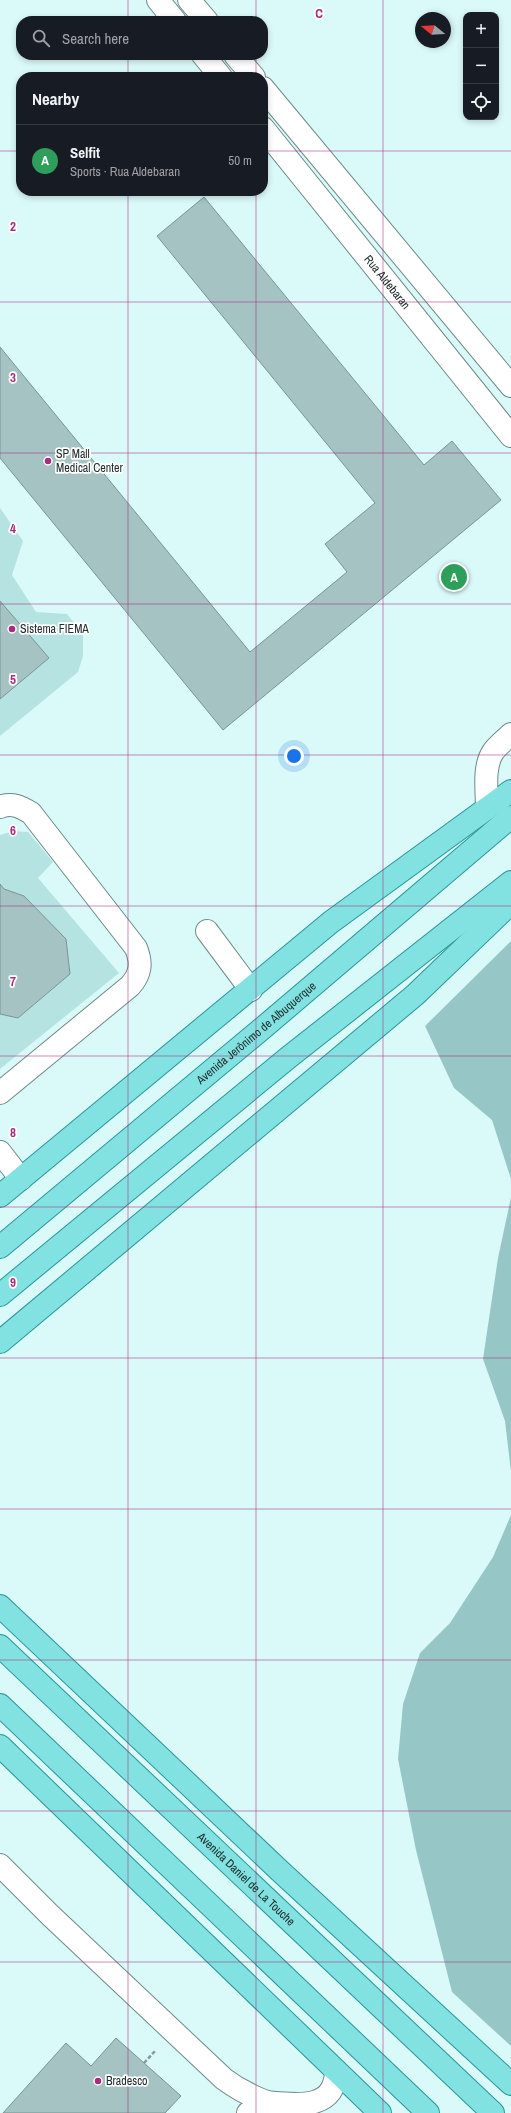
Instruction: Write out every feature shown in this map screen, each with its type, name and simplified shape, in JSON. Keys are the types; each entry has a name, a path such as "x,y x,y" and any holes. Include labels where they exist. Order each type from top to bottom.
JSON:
{"main road":[{"path":"0,1196 332,922 511,791"},
{"name":"Avenida Jerônimo de Albuquerque","path":"0,1247 264,1027 511,817"},
{"path":"0,1295 289,1057 511,882"},
{"path":"0,1342 415,996 511,903"},
{"path":"0,1606 280,1871 511,2084"},
{"name":"Avenida Daniel de La Touche","path":"0,1646 490,2110"},
{"path":"0,1705 428,2113"},
{"path":"0,1746 380,2113"}],"street":[{"path":"158,0 171,16"},
{"path":"189,0 202,16"},
{"path":"207,60 217,72"},
{"path":"239,60 250,72"},
{"path":"268,94 511,386"},
{"name":"Rua Aldebaran","path":"268,134 511,436"},
{"path":"487,808 487,774 490,758 493,752 511,734"},
{"path":"0,807 5,805 19,806 31,813 136,948 140,958 141,967 136,980 130,986 0,1094"},
{"path":"207,931 250,990"},
{"path":"0,1152 21,1179"},
{"path":"0,1865 50,1915 256,2108 302,2113"},
{"path":"256,2108 319,2101 328,2095 333,2088 336,2071"}],"shaded area":[{"path":"0,508 23,541 12,575 36,612 67,614 83,634 83,656 78,672 0,736 0,699 48,657 0,601"},
{"path":"14,831 28,832 53,862 38,878 119,973 0,1069 0,1014 18,1018 70,974 66,939 24,896 4,889 0,884 0,835"},
{"path":"511,941 511,1179 492,1120 454,1088 425,1026"},
{"path":"511,1197 511,1472 505,1421 483,1359 498,1258"},
{"path":"511,1515 511,2046 452,1992 416,1850 398,1759 403,1704 420,1653 450,1623 493,1557"}],"building":[{"name":"SP Mall Medical Center","path":"204,197 424,465 452,441 501,500 223,730 0,458 0,347 250,652 347,572 325,544 375,503 157,236"},
{"name":"Sistema FIEMA","path":"0,601 49,658 0,699"},
{"path":"0,884 4,889 24,896 66,939 70,974 18,1018 0,1014"},
{"name":"Bradesco","path":"116,2038 181,2096 165,2113 3,2113 66,2043 91,2066"}],"place":[{"name":"SP Mall Medical Center","path":"48,461"},
{"name":"Selfit","path":"454,577"},
{"name":"Sistema FIEMA","path":"12,629"},
{"name":"Bradesco","path":"98,2081"}]}
